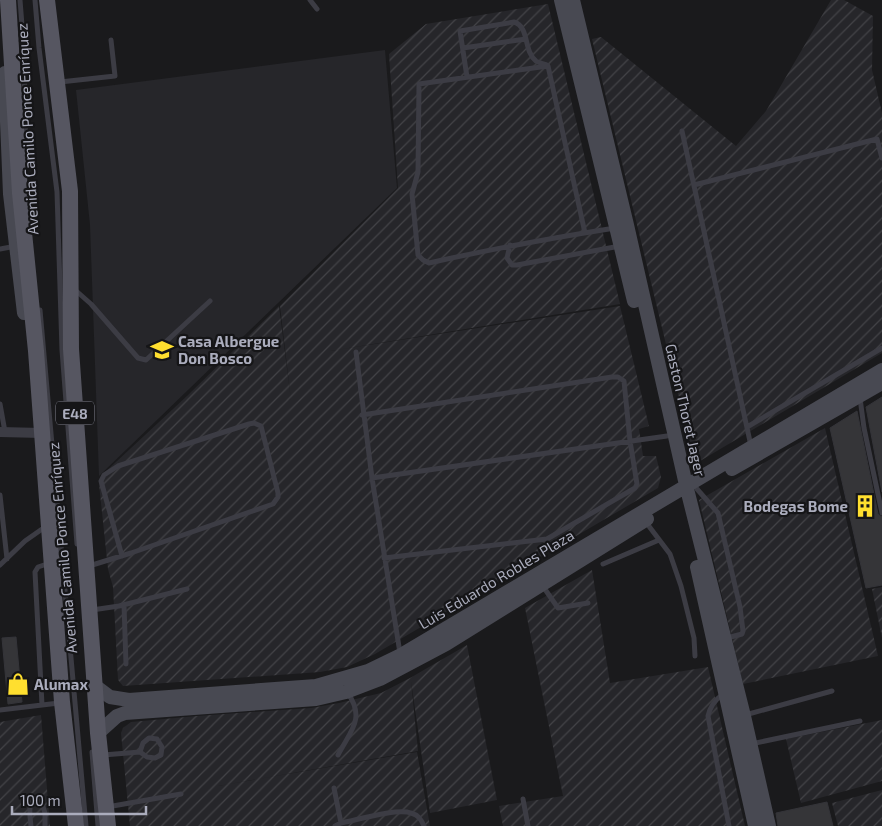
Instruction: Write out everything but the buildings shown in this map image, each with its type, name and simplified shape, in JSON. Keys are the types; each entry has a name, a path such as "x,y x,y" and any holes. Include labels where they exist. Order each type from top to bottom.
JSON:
{"main road":[{"name":"Avenida Camilo Ponce Enríquez","path":"8,0 20,193 36,351 62,702 76,826"},
{"name":"Avenida Camilo Ponce Enríquez","path":"47,0 70,192 71,350 94,685 96,743 108,826"}],"street":[{"name":"Avenida Camilo Ponce Enríquez","path":"2,0 10,194 36,419 42,433"},
{"name":"Gaston Thoret Jager","path":"561,0 622,226"},
{"name":"Gaston Thoret Jager","path":"572,0 667,436 687,491 725,692 755,826"},
{"name":"Gaston Thoret Jager","path":"626,244 751,744 769,826"},
{"name":"Luis Eduardo Robles Plaza","path":"94,685 110,697 118,700 129,700 316,686 368,671 401,655 687,491 857,391 882,370"},
{"name":"Luis Eduardo Robles Plaza","path":"96,743 117,716 126,712 316,699 346,692 380,679 446,644 645,520 751,447 857,391 882,383"},
{"path":"3,432 42,433"}],"lane":[{"name":"Avenida Camilo Ponce Enríquez","path":"20,0 24,51 26,174"},
{"name":"Avenida Camilo Ponce Enríquez","path":"35,0 57,192 62,350 77,548"},
{"path":"310,0 317,9"},
{"path":"468,77 460,31 514,22 520,24 523,28 530,54 535,60 548,66"},
{"path":"463,48 526,38"},
{"path":"57,83 115,76 111,40"},
{"path":"548,66 419,84 418,172 412,194 418,255 429,263 510,245 622,226"},
{"path":"548,66 585,233"},
{"path":"682,131 751,447"},
{"path":"694,185 879,138 882,158"},
{"path":"510,245 507,258 512,265 517,265 626,244"},
{"path":"0,249 16,246"},
{"path":"71,287 91,304 138,358 142,360 146,360 210,300"},
{"name":"Avenida Camilo Ponce Enríquez","path":"39,301 86,826"},
{"path":"746,428 882,348"},
{"path":"356,352 362,415 401,655"},
{"path":"362,415 618,377 624,381 636,488 547,540 384,558"},
{"path":"857,391 882,513"},
{"path":"0,404 3,432"},
{"path":"86,567 122,556 273,504 278,497 278,493 261,426 254,423 249,424 118,466 104,475 101,481 122,556"},
{"path":"372,478 667,436"},
{"path":"687,491 718,513 740,607 743,631 742,634 725,639"},
{"path":"0,496 7,559"},
{"path":"645,520 670,554 681,586 694,638 696,656"},
{"path":"0,565 25,541 48,525"},
{"path":"603,564 659,540"},
{"path":"42,705 35,572 38,566 51,563"},
{"path":"542,584 558,608 588,603"},
{"path":"89,611 124,605 187,589"},
{"path":"124,605 126,664"},
{"path":"338,755 356,720 357,712 354,702 346,692"},
{"path":"725,692 714,700 708,716 729,826"},
{"path":"744,716 832,692"},
{"path":"0,710 62,702"},
{"path":"751,744 860,721"},
{"path":"96,743 140,752 147,757 155,758 161,754 162,747 156,739 149,738 143,743 140,752"},
{"name":"Avenida Camilo Ponce Enríquez","path":"96,743 98,826"},
{"path":"334,788 341,822"},
{"path":"106,808 181,794"},
{"path":"31,826 29,810 31,803 38,799 41,801 45,813 45,826"},
{"path":"523,800 528,826"},
{"path":"335,826 341,822 395,812 409,812 419,817 424,826"}],"shaded area":[{"path":"831,0 844,0 873,16 872,70 882,113 882,353 695,464 592,39 601,37 736,146 766,111"},
{"path":"548,4 620,304 330,351 620,306 649,426 639,429 643,456 656,456 661,477 658,488 375,654 347,667 320,672 123,686 118,680 113,587 108,569 99,484 102,475 187,396 279,306 291,400 280,306 398,188 389,54 426,24"},
{"name":"Casa Albergue Don Bosco","path":"385,50 397,188 99,476 90,225 76,90"},
{"path":"825,428 878,656 743,684 699,500"},
{"path":"592,570 610,683 708,667 745,826 503,826 499,806 563,796 525,608"},
{"path":"882,587 882,638 872,589"},
{"path":"467,645 497,800 430,813 411,681 418,751 218,786 417,752 430,826 130,826 121,733 123,728 131,722 311,708 339,703 381,693"},
{"path":"41,715 50,826 0,826 0,722"},
{"path":"882,720 882,781 801,803 786,739"},
{"path":"882,790 882,826 838,826 832,803"}],"place":[{"name":"Casa Albergue Don Bosco","path":"162,350"},
{"name":"Bodegas Bome","path":"865,506"},
{"name":"Alumax","path":"18,684"}]}
